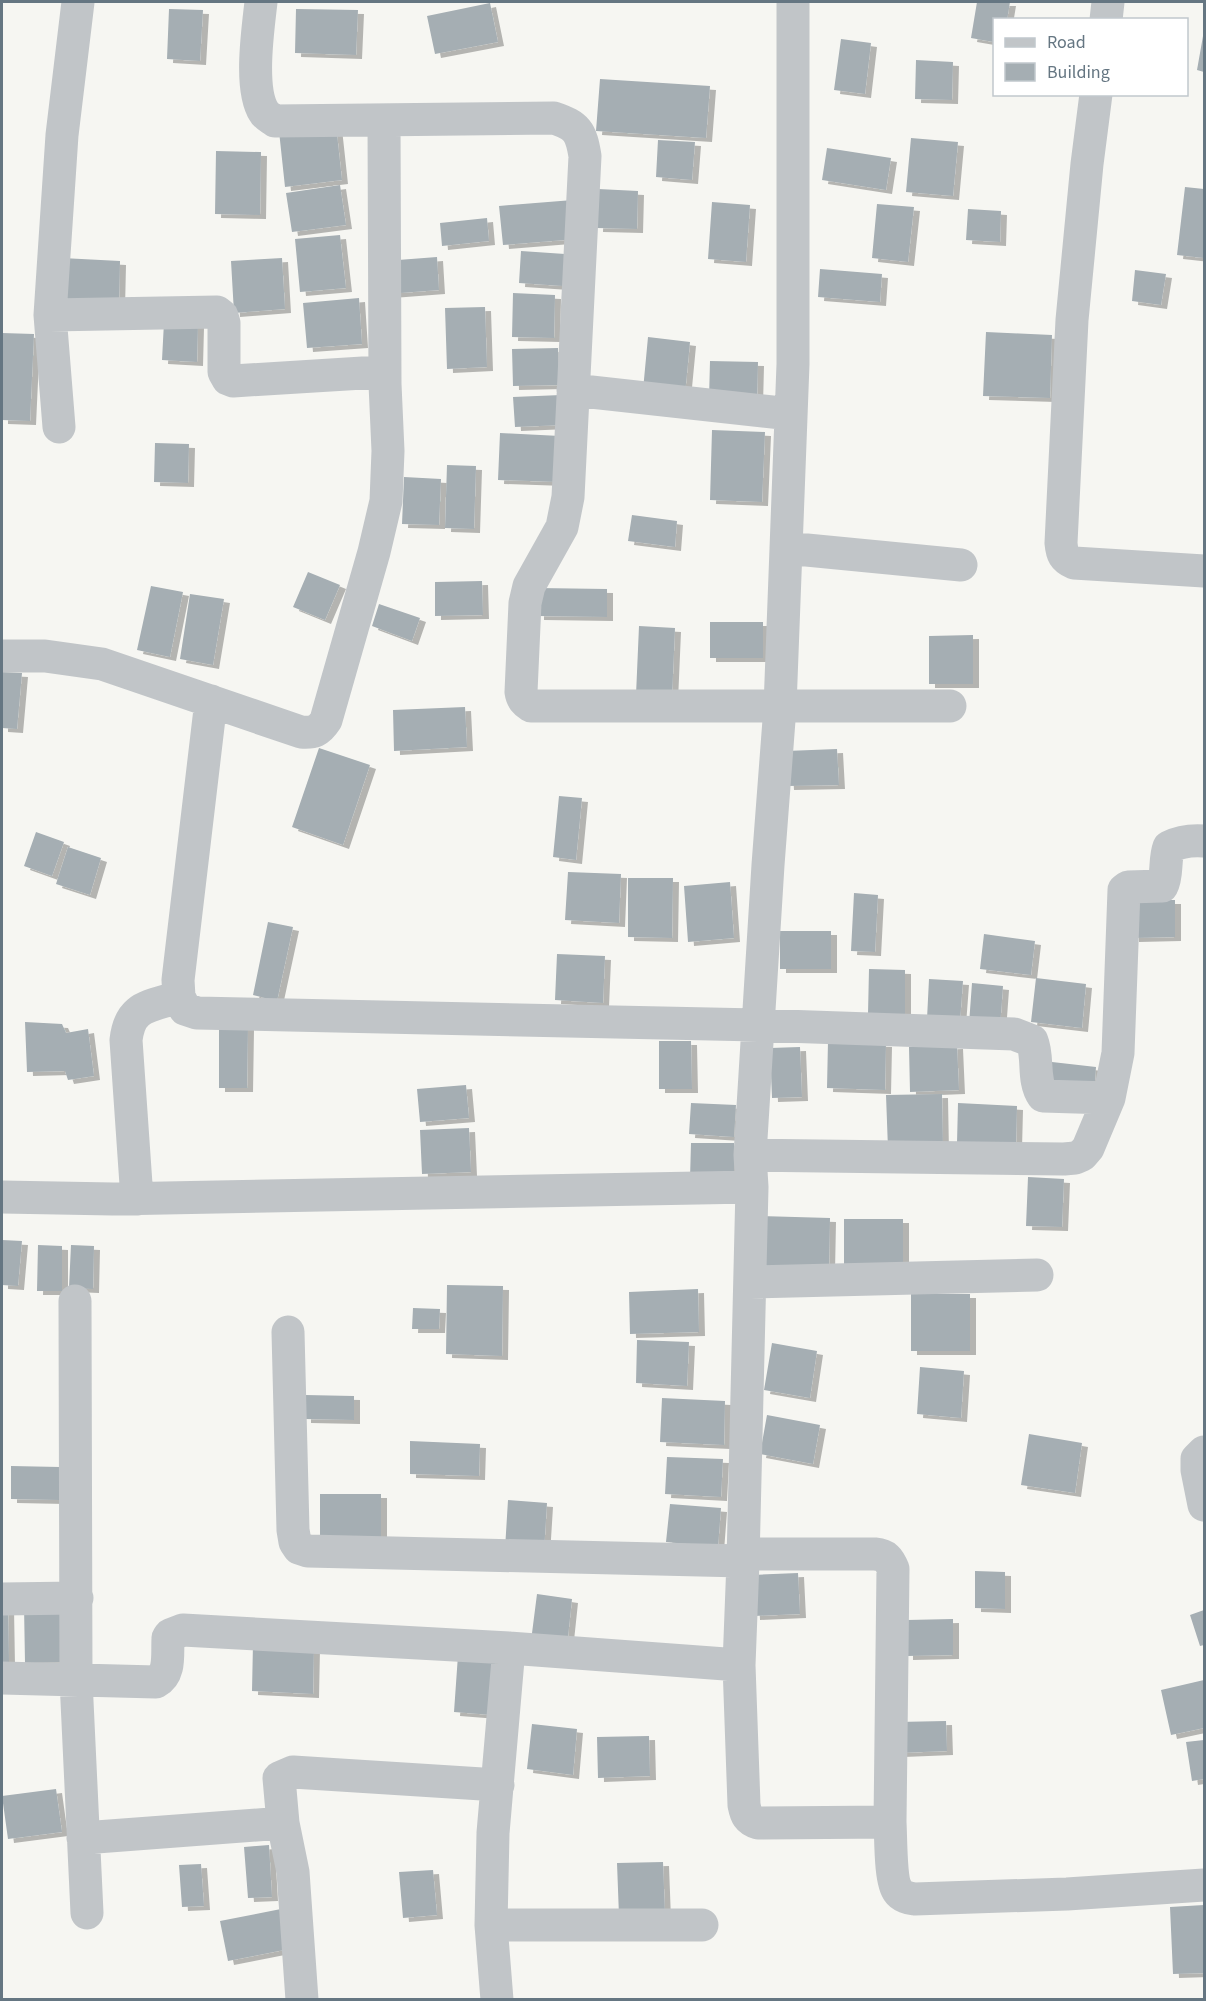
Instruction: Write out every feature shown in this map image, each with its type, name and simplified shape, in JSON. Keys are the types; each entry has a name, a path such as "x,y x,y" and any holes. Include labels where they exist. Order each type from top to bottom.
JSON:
{"street":[{"path":"59,427 51,315 62,135 78,2"},
{"path":"261,2 256,51 258,100 265,114 275,121 554,118 572,125 582,137 585,156 568,497 562,528 529,586 525,603 522,698 531,706 950,706"},
{"path":"794,2 793,364 780,707 750,1155 752,1187 750,1282 739,1665 744,1805 750,1821 758,1823 890,1822"},
{"path":"1106,18 1108,2"},
{"path":"1096,96 1072,320 1061,532 1062,552 1067,560 1074,563 1204,571"},
{"path":"2,656 45,656 102,664 301,732 313,733 320,730 326,720 375,552 386,501 388,451 385,384 384,120"},
{"path":"51,315 218,312 224,323 224,372 228,379 233,381 373,371 380,372 384,376 385,384"},
{"path":"573,390 791,414"},
{"path":"786,548 961,565"},
{"path":"211,701 178,980 178,996 185,1009 197,1013 758,1025 1014,1034 1032,1041 1035,1049 1038,1084 1043,1096 1109,1098"},
{"path":"750,1155 1076,1158 1082,1155 1088,1148 1109,1098 1118,1053 1124,890 1128,887 1162,886 1165,881 1166,856 1169,847 1180,842 1204,841"},
{"path":"136,1199 127,1026 132,1016 141,1010 178,996"},
{"path":"2,1197 136,1199 752,1187"},
{"path":"750,1282 1036,1275"},
{"path":"75,1302 76,1680 87,1913"},
{"path":"288,1332 292,1530 299,1548 308,1551 743,1557 883,1555 890,1560 893,1569 890,1822 893,1879 897,1890 904,1897 915,1899 1067,1894 1204,1885"},
{"path":"1204,1452 1197,1459 1204,1505"},
{"path":"2,1599 76,1598"},
{"path":"2,1678 156,1682 163,1679 166,1671 168,1638 183,1630 509,1648 739,1665"},
{"path":"497,2000 491,1925 493,1833 509,1648"},
{"path":"302,2000 293,1872 283,1823 279,1778 293,1772 498,1785"},
{"path":"83,1838 283,1823"},
{"path":"491,1925 702,1926"}],"building":[{"path":"977,2 1010,2 1007,18 993,18 993,42 971,38"},
{"path":"490,3 498,42 435,54 427,16"},
{"path":"169,9 203,10 200,61 167,59"},
{"path":"296,9 358,10 356,55 295,53"},
{"path":"1204,36 1204,72 1197,70"},
{"path":"841,39 871,43 865,94 834,90"},
{"path":"916,60 953,62 952,100 915,99"},
{"path":"600,79 710,86 706,138 596,131"},
{"path":"336,125 342,180 285,187 279,131"},
{"path":"911,138 958,142 953,196 906,192"},
{"path":"658,140 695,142 692,180 656,177"},
{"path":"827,148 891,158 886,190 822,180"},
{"path":"216,151 261,152 260,215 215,214"},
{"path":"340,185 346,225 292,232 286,193"},
{"path":"1185,187 1204,189 1204,258 1177,255"},
{"path":"598,189 638,191 637,229 597,228"},
{"path":"573,200 577,239 503,245 499,206"},
{"path":"712,202 750,205 746,262 708,259"},
{"path":"877,204 914,207 908,262 872,258"},
{"path":"968,209 1001,211 1000,242 966,240"},
{"path":"487,218 489,241 442,246 440,223"},
{"path":"340,235 346,288 300,292 295,239"},
{"path":"521,251 565,254 563,286 519,283"},
{"path":"437,257 439,290 387,294 385,261"},
{"path":"62,258 120,261 119,305 61,303"},
{"path":"282,258 285,309 234,313 231,261"},
{"path":"820,269 882,274 880,302 818,297"},
{"path":"1135,270 1166,274 1161,305 1132,301"},
{"path":"513,293 555,295 554,338 512,337"},
{"path":"359,298 362,344 307,348 303,303"},
{"path":"485,307 487,367 447,369 445,308"},
{"path":"164,322 198,324 197,362 162,360"},
{"path":"986,332 1052,335 1050,398 983,396"},
{"path":"2,333 34,334 30,421 2,420"},
{"path":"648,337 690,342 685,394 643,390"},
{"path":"558,348 559,385 513,386 512,349"},
{"path":"710,361 758,362 757,401 709,399"},
{"path":"561,395 563,425 515,427 513,397"},
{"path":"712,430 765,432 762,502 710,500"},
{"path":"500,433 560,436 559,482 498,480"},
{"path":"155,443 189,444 188,483 154,482"},
{"path":"447,465 476,466 474,529 445,528"},
{"path":"404,477 441,479 439,525 402,524"},
{"path":"632,515 677,521 675,547 628,541"},
{"path":"308,572 340,585 325,620 293,607"},
{"path":"482,581 483,615 435,616 435,582"},
{"path":"151,586 183,592 170,657 137,650"},
{"path":"538,588 607,589 607,617 538,616"},
{"path":"190,594 224,599 213,665 180,659"},
{"path":"379,604 420,618 412,641 372,626"},
{"path":"710,622 763,622 763,658 710,658"},
{"path":"639,626 675,628 672,697 636,695"},
{"path":"973,635 973,684 929,684 929,636"},
{"path":"2,672 22,673 17,729 2,728"},
{"path":"465,707 467,747 394,751 393,710"},
{"path":"319,748 370,765 343,845 292,827"},
{"path":"837,749 839,785 788,786 786,751"},
{"path":"559,796 582,798 576,860 553,857"},
{"path":"36,832 64,842 52,876 24,866"},
{"path":"68,847 101,858 90,895 56,884"},
{"path":"568,872 621,874 619,923 565,920"},
{"path":"628,878 673,878 672,938 628,937"},
{"path":"730,882 734,938 688,942 684,886"},
{"path":"854,893 878,895 875,952 851,951"},
{"path":"1132,900 1175,900 1175,937 1133,938"},
{"path":"268,922 293,927 277,1001 253,995"},
{"path":"780,931 831,931 831,969 780,969"},
{"path":"984,934 1035,941 1031,975 980,969"},
{"path":"557,954 605,956 603,1003 555,1000"},
{"path":"869,969 905,970 905,1015 868,1014"},
{"path":"1036,978 1086,984 1082,1028 1031,1022"},
{"path":"929,979 963,981 960,1021 927,1019"},
{"path":"972,983 1003,986 1000,1027 969,1024"},
{"path":"25,1022 62,1024 66,1033 88,1029 94,1076 68,1080 65,1071 27,1072"},
{"path":"219,1025 248,1026 247,1088 219,1088"},
{"path":"659,1041 691,1041 692,1089 659,1089"},
{"path":"828,1041 886,1043 885,1090 827,1088"},
{"path":"957,1045 959,1090 910,1092 909,1047"},
{"path":"800,1047 802,1097 772,1098 770,1048"},
{"path":"1052,1062 1096,1067 1094,1094 1049,1089"},
{"path":"466,1085 469,1118 420,1122 417,1089"},
{"path":"942,1094 943,1148 888,1149 886,1095"},
{"path":"691,1103 736,1105 734,1137 689,1134"},
{"path":"958,1103 1017,1106 1016,1145 957,1143"},
{"path":"469,1128 471,1172 422,1174 420,1130"},
{"path":"691,1143 734,1143 734,1179 690,1179"},
{"path":"1028,1177 1064,1179 1062,1227 1026,1226"},
{"path":"760,1216 830,1218 829,1268 759,1267"},
{"path":"844,1219 903,1219 903,1267 844,1267"},
{"path":"2,1240 22,1241 18,1286 2,1285"},
{"path":"38,1245 62,1246 62,1291 37,1291"},
{"path":"71,1245 94,1246 93,1289 69,1288"},
{"path":"447,1285 503,1286 502,1356 446,1354"},
{"path":"698,1289 699,1332 630,1334 629,1292"},
{"path":"911,1294 970,1294 970,1351 911,1351"},
{"path":"413,1308 440,1309 439,1329 412,1329"},
{"path":"637,1340 689,1342 687,1386 636,1383"},
{"path":"772,1343 817,1351 810,1398 764,1390"},
{"path":"920,1367 964,1371 961,1418 917,1414"},
{"path":"305,1395 354,1396 354,1420 305,1419"},
{"path":"662,1398 725,1401 724,1445 660,1442"},
{"path":"767,1415 820,1425 813,1464 760,1454"},
{"path":"1029,1434 1082,1443 1075,1493 1021,1485"},
{"path":"410,1441 480,1444 479,1476 410,1474"},
{"path":"667,1457 723,1459 721,1497 665,1494"},
{"path":"11,1466 60,1467 59,1500 11,1499"},
{"path":"320,1494 381,1494 381,1538 320,1538"},
{"path":"508,1500 547,1503 544,1551 505,1549"},
{"path":"670,1504 721,1508 718,1547 666,1542"},
{"path":"975,1571 1005,1572 1005,1609 975,1608"},
{"path":"798,1573 800,1614 754,1616 752,1575"},
{"path":"537,1594 572,1599 567,1646 531,1641"},
{"path":"2,1604 8,1604 9,1662 2,1662"},
{"path":"66,1604 67,1662 25,1663 24,1605"},
{"path":"1204,1610 1204,1645 1200,1646 1190,1615"},
{"path":"953,1619 953,1655 907,1656 907,1620"},
{"path":"253,1643 314,1645 313,1694 252,1691"},
{"path":"458,1655 496,1658 492,1715 454,1712"},
{"path":"1204,1680 1204,1728 1171,1735 1161,1690"},
{"path":"946,1721 947,1751 898,1753 897,1722"},
{"path":"532,1724 577,1729 573,1775 527,1769"},
{"path":"649,1736 650,1776 598,1778 597,1737"},
{"path":"1204,1740 1204,1779 1192,1781 1186,1742"},
{"path":"56,1789 62,1832 8,1839 2,1796"},
{"path":"269,1845 272,1897 248,1898 244,1847"},
{"path":"663,1862 665,1915 619,1916 617,1863"},
{"path":"201,1864 204,1906 182,1907 179,1865"},
{"path":"433,1870 437,1915 403,1918 399,1872"},
{"path":"1204,1905 1204,1973 1173,1974 1170,1907"},
{"path":"286,1908 294,1948 228,1961 220,1921"}]}
